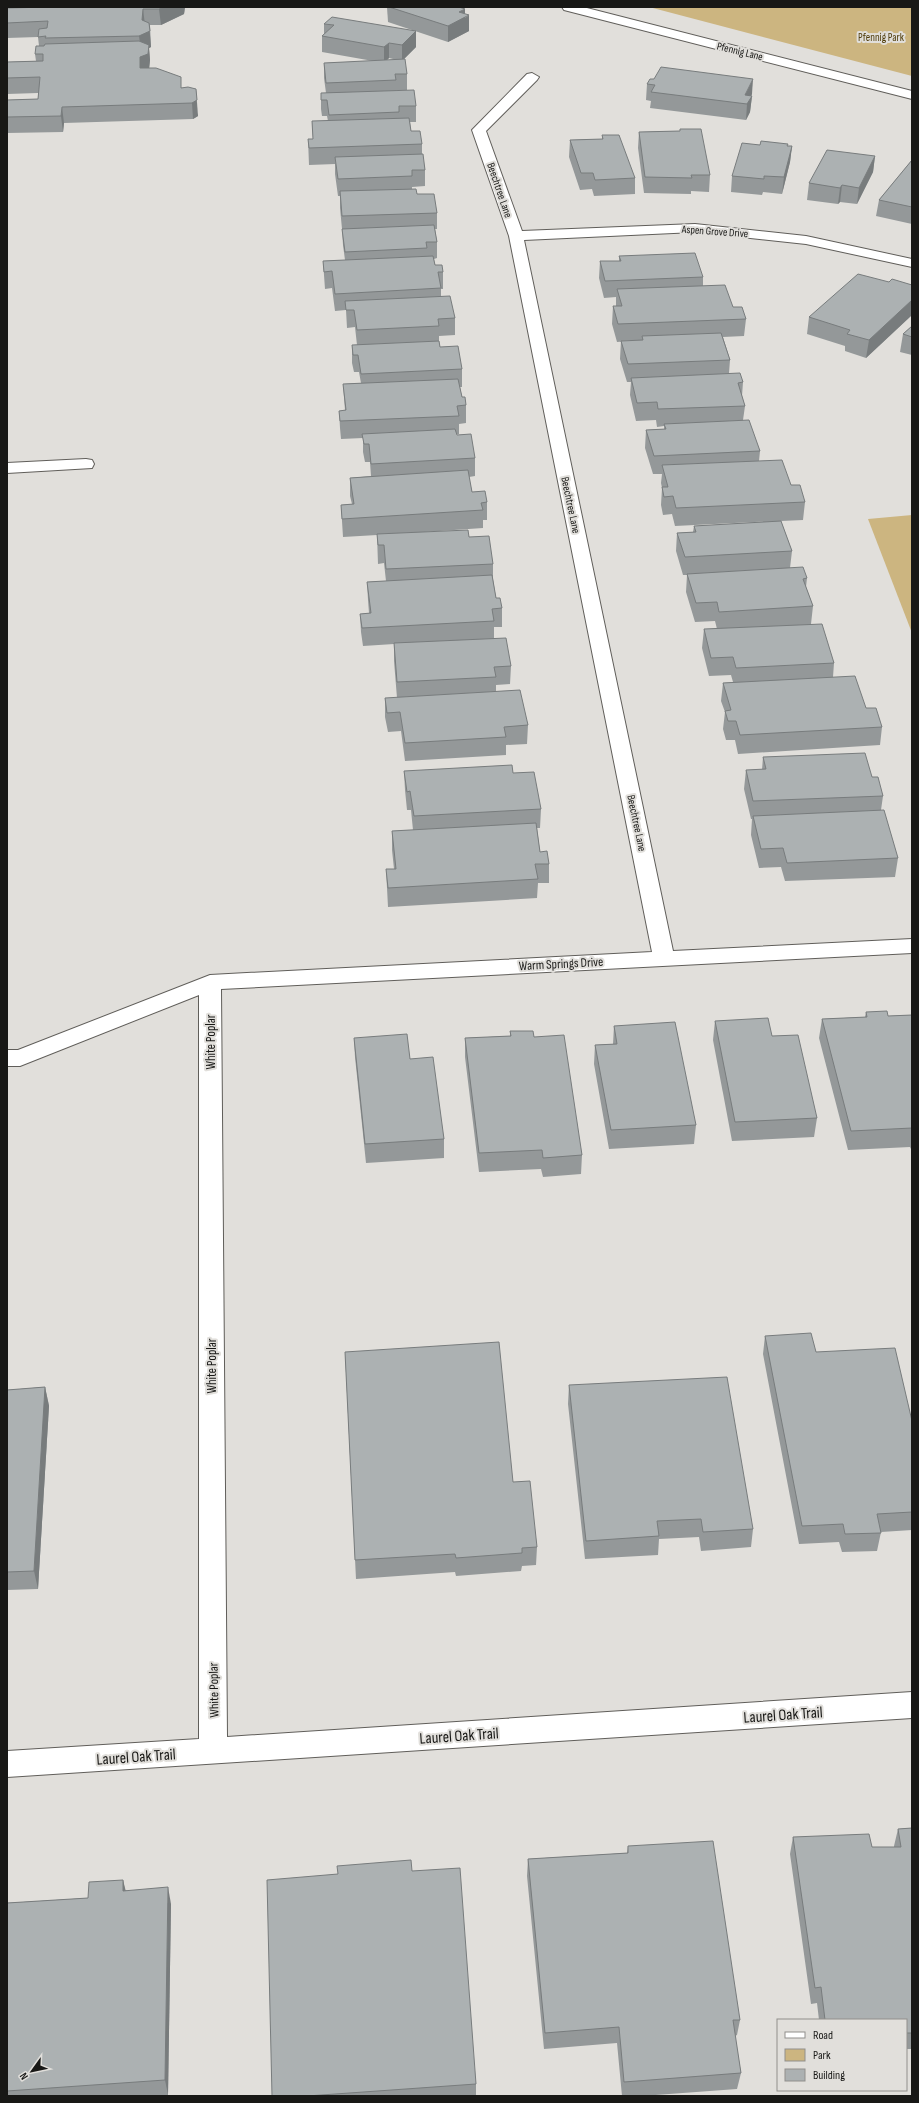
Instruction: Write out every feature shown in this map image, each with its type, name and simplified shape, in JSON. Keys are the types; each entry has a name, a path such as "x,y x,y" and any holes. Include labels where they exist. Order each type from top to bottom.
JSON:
{"street":[{"name":"Pfennig Lane","path":"568,7 912,95"},
{"name":"Beechtree Lane","path":"532,77 479,130 516,236 664,958"},
{"name":"Aspen Grove Drive","path":"516,236 695,228 806,240 912,263"},
{"path":"7,468 86,464"},
{"name":"Warm Springs Drive","path":"7,1058 20,1058 210,982 912,946"},
{"name":"White Poplar","path":"210,982 213,1751"},
{"name":"Laurel Oak Trail","path":"7,1764 912,1705"}],"green space":[{"name":"Pfennig Park","path":"649,7 912,7 912,76"},
{"path":"912,515 912,633 868,519"}],"building":[{"path":"164,7 159,9 143,9 142,20 149,23 150,31 139,36 45,38 46,36 38,37 39,29 47,28 48,21 7,23 7,8"},
{"path":"389,7 459,7 465,9 459,12 469,15 448,26"},
{"path":"332,17 416,31 402,45 389,43 384,47 322,36 334,25 324,24"},
{"path":"139,41 149,45 148,54 140,57 140,68 156,68 181,77 181,88 188,87 196,89 197,100 192,103 62,107 61,116 7,117 7,100 38,99 40,77 7,78 7,62 43,61 43,54 35,54 36,46 44,46 45,44"},
{"path":"405,59 407,74 395,74 396,80 326,83 324,63"},
{"path":"661,67 753,79 745,95 752,96 747,104 651,92 655,85 647,84 650,79 654,79"},
{"path":"414,90 416,106 399,106 399,112 329,115 327,100 321,100 321,93"},
{"path":"409,118 411,131 420,131 422,144 309,148 308,139 313,139 312,121"},
{"path":"680,129 701,129 710,175 691,175 692,178 645,177 639,132 680,131"},
{"path":"602,135 619,135 635,178 595,180 593,173 581,173 570,140 603,139"},
{"path":"761,141 788,144 787,146 792,146 784,177 764,176 764,179 732,176 742,143 760,145"},
{"path":"827,150 875,156 859,188 842,185 840,188 809,183"},
{"path":"423,154 425,170 412,170 412,176 338,179 335,157"},
{"path":"912,160 912,207 879,200"},
{"path":"416,189 417,194 434,194 437,213 342,216 340,191"},
{"path":"434,225 437,242 426,242 427,248 345,252 342,229"},
{"path":"695,253 703,277 605,281 600,261 621,261 619,256"},
{"path":"433,256 435,265 442,265 443,272 438,272 441,288 335,294 332,271 324,272 323,261"},
{"path":"858,274 889,282 892,279 912,285 912,300 869,340 847,334 850,330 809,317"},
{"path":"725,285 733,307 742,307 746,319 618,324 613,306 622,306 617,289"},
{"path":"450,296 455,318 438,319 439,326 357,330 354,310 346,310 345,301"},
{"path":"912,326 912,337 903,334"},
{"path":"721,333 730,360 628,364 621,341 643,340 642,336"},
{"path":"439,341 440,347 458,346 462,369 361,374 358,355 353,355 352,345"},
{"path":"740,373 743,382 738,383 745,406 658,409 657,402 637,403 631,378"},
{"path":"458,379 462,397 465,397 466,405 457,406 459,416 340,421 339,411 346,410 343,384"},
{"path":"749,420 760,451 654,456 646,430 666,429 664,424"},
{"path":"455,429 457,435 471,434 475,458 371,464 369,444 364,444 362,434"},
{"path":"782,460 791,485 800,485 805,502 676,508 673,496 664,497 662,487 668,487 662,465"},
{"path":"468,470 472,492 485,491 487,502 481,503 483,510 342,519 341,505 354,504 350,478"},
{"path":"781,521 792,551 685,557 677,533 696,532 694,526"},
{"path":"468,530 469,537 489,536 493,564 386,569 384,545 378,545 377,534"},
{"path":"803,567 807,578 803,579 813,606 719,612 717,602 696,603 687,574"},
{"path":"492,575 496,598 500,598 502,608 492,609 494,621 362,628 360,614 371,613 367,582"},
{"path":"822,624 834,663 736,668 733,657 711,658 704,629"},
{"path":"506,638 511,666 494,667 496,677 397,682 394,643"},
{"path":"855,676 866,708 876,708 882,727 740,735 736,721 728,721 725,711 731,710 723,683"},
{"path":"520,690 528,725 504,727 506,737 405,743 400,712 387,713 385,698"},
{"path":"865,753 872,777 878,777 883,796 753,801 746,770 766,769 763,757"},
{"path":"512,765 513,773 534,772 541,809 414,816 410,791 407,792 404,771"},
{"path":"884,810 898,858 787,863 783,848 761,849 753,816"},
{"path":"536,823 540,852 547,851 549,864 535,864 538,879 388,888 386,869 396,869 392,831"},
{"path":"887,1011 888,1016 912,1015 912,1128 851,1131 822,1019 867,1017 866,1012"},
{"path":"768,1018 772,1036 798,1035 817,1118 735,1122 715,1021"},
{"path":"675,1022 696,1125 611,1130 595,1045 617,1044 614,1026"},
{"path":"510,1031 533,1031 534,1037 564,1035 582,1155 543,1158 542,1150 479,1153 465,1038 511,1036"},
{"path":"407,1034 410,1059 433,1057 444,1139 365,1144 354,1038"},
{"path":"811,1333 816,1352 895,1348 912,1421 912,1512 877,1514 881,1533 845,1534 843,1524 802,1526 765,1336"},
{"path":"499,1342 513,1482 530,1481 537,1547 522,1548 522,1553 456,1558 455,1554 355,1560 345,1352"},
{"path":"727,1377 753,1529 703,1532 701,1519 657,1521 659,1536 586,1541 569,1385"},
{"path":"45,1387 34,1571 7,1572 7,1390"},
{"path":"912,1828 912,2033 907,2033 907,2019 825,2019 821,1987 815,1988 793,1837 869,1834 872,1847 901,1847 898,1829"},
{"path":"713,1841 740,2020 733,2020 741,2073 624,2082 619,2027 545,2033 528,1859 628,1853 628,1846"},
{"path":"411,1860 412,1871 460,1868 476,2084 307,2096 272,2096 267,1880 338,1874 337,1866"},
{"path":"123,1880 123,1891 168,1887 165,2080 7,2091 7,1903 88,1898 89,1882"}]}
